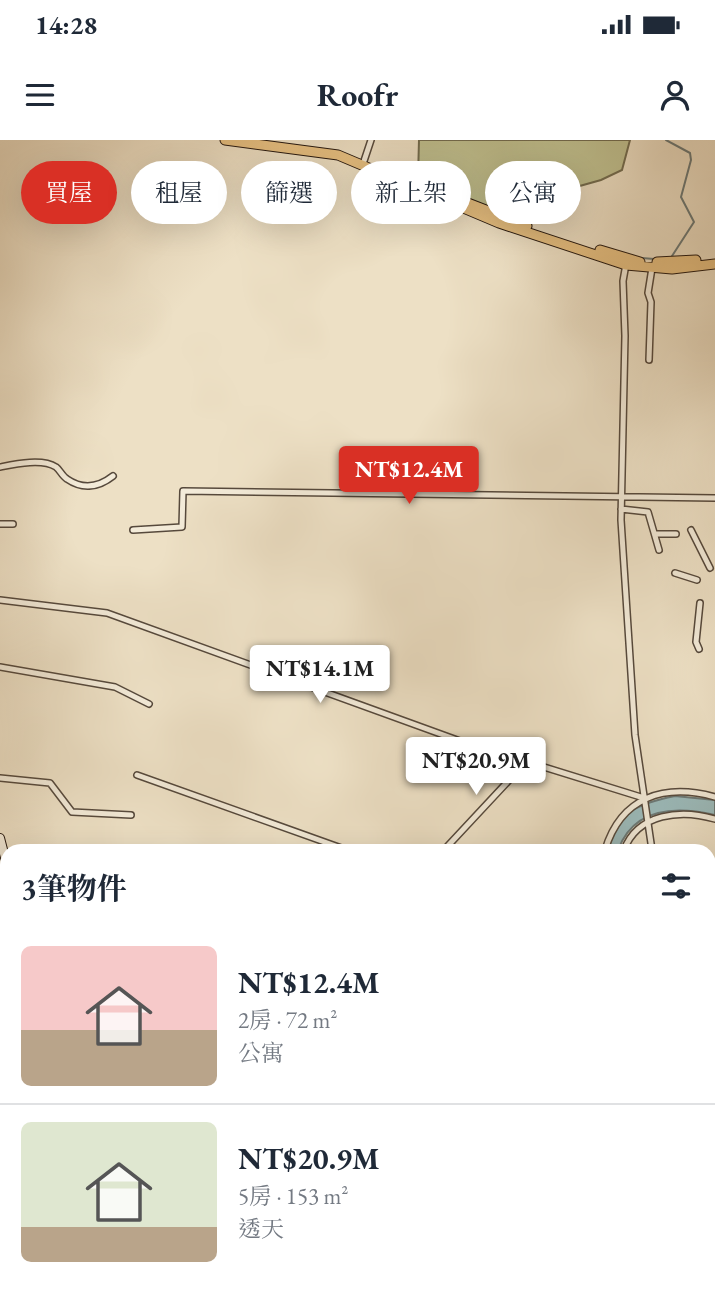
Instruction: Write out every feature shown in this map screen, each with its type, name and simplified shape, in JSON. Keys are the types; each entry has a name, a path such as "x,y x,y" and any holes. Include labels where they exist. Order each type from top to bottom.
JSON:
{"main road":[{"path":"225,140 364,161"},
{"path":"273,140 340,149 364,161"},
{"path":"471,204 627,262 652,268 715,264"},
{"path":"627,262 715,258"}],"street":[{"path":"364,161 371,140"},
{"path":"627,262 623,281 625,336 621,509 635,734 651,844"},
{"path":"649,360 649,293 652,268"},
{"path":"0,467 16,464 51,465 67,480 82,486 94,486 113,476"},
{"path":"133,530 182,527 183,491 715,498"},
{"path":"621,509 648,512 659,550"},
{"path":"0,523 13,524"},
{"path":"691,530 710,568"},
{"path":"654,534 676,534"},
{"path":"675,573 697,579"},
{"path":"0,600 107,613 460,741 644,798 672,793 715,797"},
{"path":"699,649 696,642 700,603"},
{"path":"0,667 115,687 149,704"},
{"path":"450,844 527,761"},
{"path":"137,775 330,844"},
{"path":"0,778 50,783 68,811 131,815"},
{"path":"607,844 614,827 644,798"},
{"path":"627,844 633,834 647,822 661,816 687,814 715,819"}],"green space":[{"path":"419,140 630,140 622,170 581,186 581,161 485,161 485,206 471,201 471,161 418,161"}],"water":[{"path":"675,796 715,800 715,815 686,811 658,813 634,825 621,844 610,844 623,818 631,811"}],"waterway":[{"path":"666,140 690,153 691,160 681,197 694,222 672,256"},
{"path":"642,258 654,259"}]}
